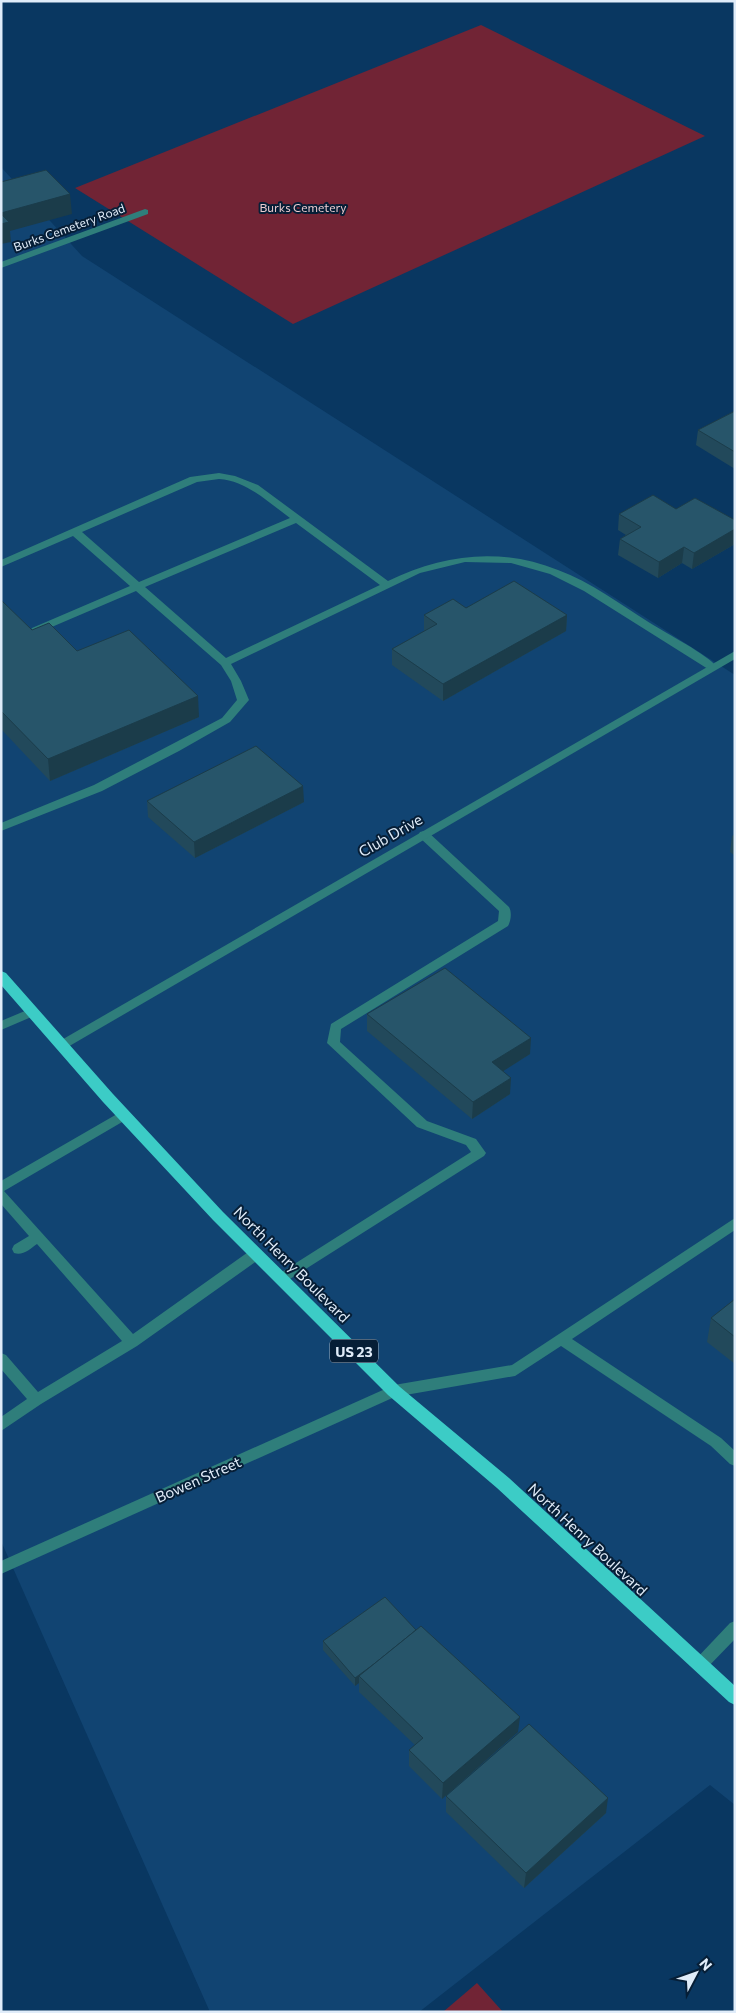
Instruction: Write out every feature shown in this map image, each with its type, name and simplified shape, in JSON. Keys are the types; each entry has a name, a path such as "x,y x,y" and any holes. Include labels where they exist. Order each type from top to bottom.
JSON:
{"highway":[{"name":"North Henry Boulevard","path":"1,976 124,1115 256,1254 394,1391 504,1483 735,1697"}],"street":[{"name":"Burks Cemetery Road","path":"1,265 145,212"},
{"path":"1,564 194,479 210,476 233,476 254,487 387,585"},
{"path":"28,633 296,519"},
{"path":"1,827 98,788 226,720 243,700 236,681 225,663 136,587 76,532"},
{"path":"225,663 416,571 465,559 511,560 554,572 588,589 712,667"},
{"name":"Club Drive","path":"62,1045 735,654"},
{"path":"282,1279 479,1153 471,1142 422,1124 333,1043 335,1027 504,923 505,910 424,834"},
{"path":"1,1026 32,1012"},
{"path":"1,1187 124,1115"},
{"path":"1,1195 132,1342"},
{"name":"Bowen Street","path":"1,1568 394,1391 515,1370 735,1223"},
{"path":"19,1249 38,1237"},
{"path":"1,1425 36,1400 132,1342 256,1254"},
{"path":"561,1339 716,1442 735,1460"},
{"path":"1,1359 36,1400"},
{"path":"700,1665 735,1628"}],"shaded area":[{"path":"1,167 82,256 735,675 735,1805 710,1785 419,2012 210,2012 1,1541"}],"green space":[{"name":"Burks Cemetery","path":"481,25 705,136 293,324 75,188"},
{"path":"477,1983 503,2012 443,2012"}],"building":[{"path":"46,170 70,194 1,213 1,182"},
{"path":"1,214 9,222 1,224"},
{"path":"735,411 735,452 698,430"},
{"path":"653,495 676,509 695,498 735,520 735,529 694,553 684,547 659,562 620,539 641,527 619,514"},
{"path":"514,581 567,615 443,684 392,649 437,624 424,615 453,599 466,608"},
{"path":"1,601 32,630 49,623 77,651 129,630 198,696 48,759 1,711"},
{"path":"256,746 303,786 194,842 147,801"},
{"path":"445,968 531,1038 492,1062 511,1078 473,1102 367,1014"},
{"path":"735,1299 735,1337 711,1318"},
{"path":"385,1597 416,1630 355,1678 323,1641"},
{"path":"421,1626 520,1717 443,1783 409,1750 423,1738 359,1676"},
{"path":"529,1724 608,1798 526,1873 446,1796"}]}
